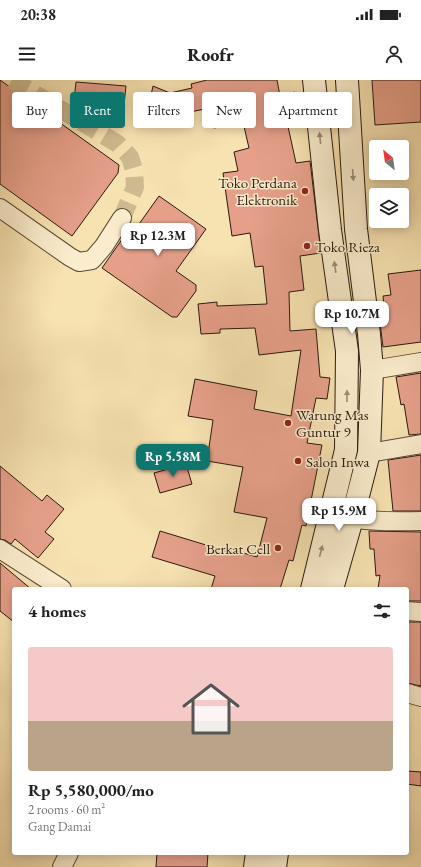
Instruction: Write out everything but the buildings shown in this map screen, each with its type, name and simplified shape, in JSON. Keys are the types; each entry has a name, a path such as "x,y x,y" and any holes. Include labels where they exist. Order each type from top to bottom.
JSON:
{"street":[{"path":"312,587 346,450 347,351 330,230 314,80"},
{"path":"333,587 369,452 372,370 370,334 356,229 347,80"},
{"path":"0,208 79,262 92,260 104,246 122,218"},
{"path":"372,370 421,362"},
{"path":"369,452 421,444"},
{"path":"330,515 352,519 421,521"},
{"path":"0,549 59,587"},
{"path":"409,611 421,612"},
{"path":"409,693 421,697"},
{"path":"62,867 68,855"},
{"path":"255,867 257,855"},
{"path":"275,867 277,855"}],"tunnel":[{"path":"12,80 118,144 130,157 134,170 135,187 122,218"}],"place":[{"name":"Toko Perdana Elektronik","path":"305,191"},
{"name":"Toko Rieza","path":"307,246"},
{"name":"Warung Mas Guntur 9","path":"288,423"},
{"name":"Salon Inwa","path":"298,461"},
{"name":"Berkat Cell","path":"278,548"}]}
